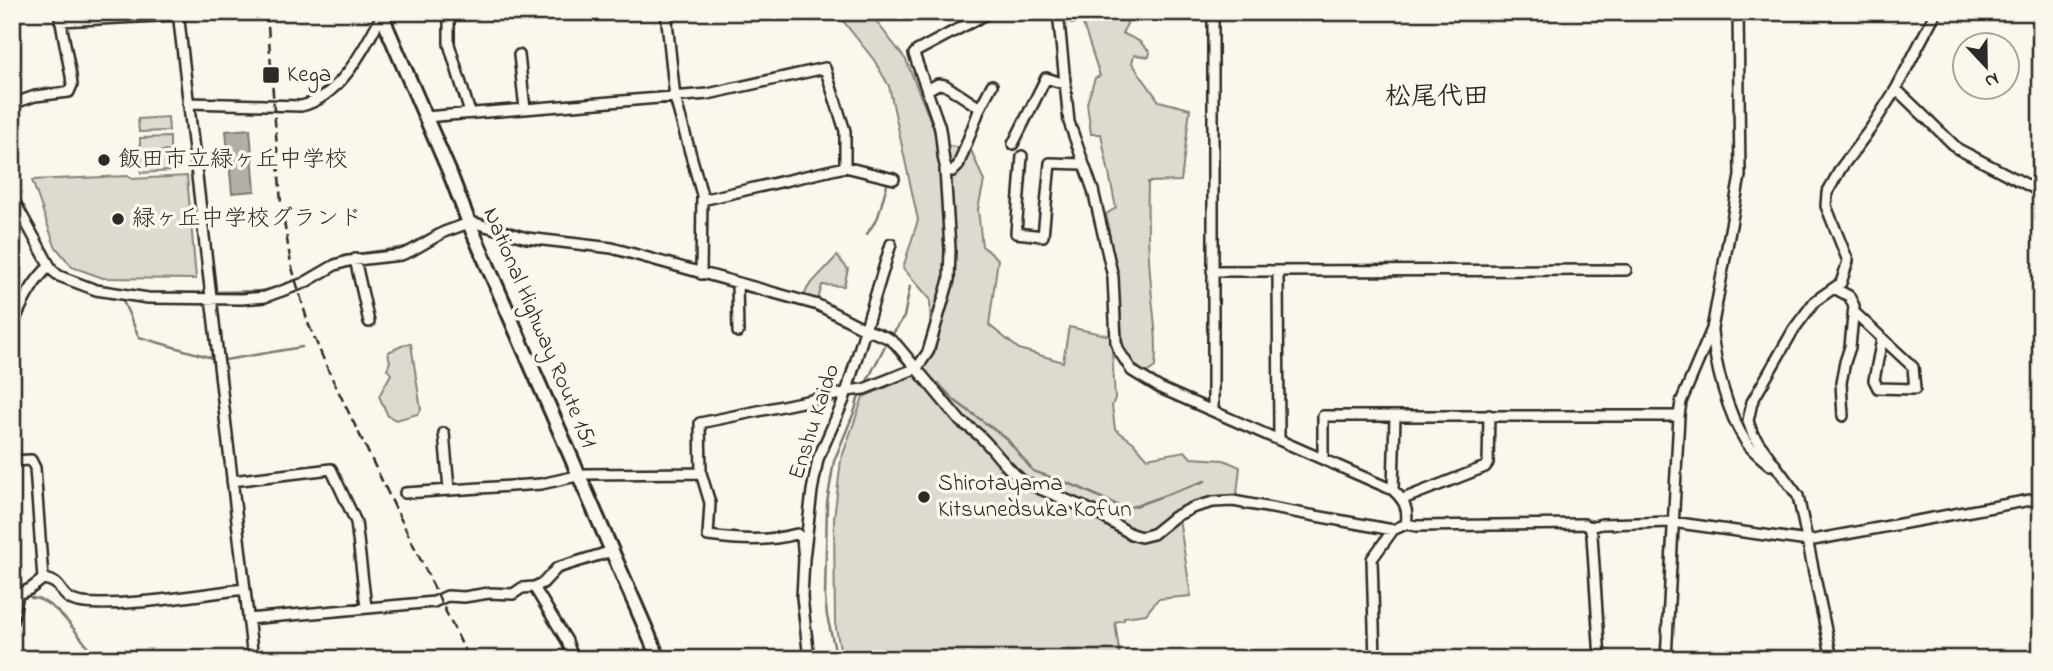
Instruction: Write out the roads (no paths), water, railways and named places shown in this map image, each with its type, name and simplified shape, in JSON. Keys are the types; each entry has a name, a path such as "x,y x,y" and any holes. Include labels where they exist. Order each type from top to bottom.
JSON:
{"highway":[{"name":"National Highway Route 151","path":"382,13 659,659"}],"street":[{"path":"449,12 449,44 470,113"},
{"path":"666,12 675,98 702,200 701,274"},
{"path":"810,505 806,508 805,526 797,534 780,538 742,540 708,536 710,503 701,472 700,423 864,389 917,368 928,352 949,281 950,249 942,137 914,54 989,12"},
{"path":"1058,12 1070,128 1093,190 1113,277 1116,342 1124,360 1132,371 1145,380 1393,490 1403,499 1407,511 1406,524"},
{"path":"1213,12 1213,411"},
{"path":"1666,659 1679,416 1686,390 1712,329 1740,176 1738,12"},
{"path":"1832,659 1798,496 1753,435 1748,421 1750,409 1762,382 1794,329 1815,301 1841,283 1848,261 1826,206 1827,193 1841,168 1896,89 1936,12"},
{"path":"12,104 35,96 69,92 72,85 71,76 60,17 178,13 253,659"},
{"path":"188,103 301,106 315,103 345,74 363,49 382,13"},
{"path":"519,55 525,109"},
{"path":"425,117 708,94 825,68 845,131 845,167"},
{"path":"1013,144 1046,78 1065,84"},
{"path":"927,90 938,84 945,85 980,108"},
{"path":"945,169 953,171 958,166 980,108 992,85"},
{"path":"1896,89 1958,149 2041,192"},
{"path":"1022,156 1016,233 1043,236 1050,163 1083,164"},
{"path":"702,200 845,167 894,179"},
{"path":"12,197 50,266 59,276 96,290 148,298 265,297 304,283 335,265 355,259 401,255 433,237 470,223 527,238 612,248 818,305 888,338 897,344 961,422 981,435 1016,477 1093,511 1136,536 1153,534 1174,517 1192,508 1213,502 1233,501 1393,530"},
{"name":"Enshu Kaido","path":"809,659 802,597 810,505 818,460 846,392 891,244"},
{"path":"355,259 369,322"},
{"path":"12,329 20,310 43,272 50,266"},
{"path":"1212,271 1626,270"},
{"path":"1278,271 1279,440"},
{"path":"737,283 738,332"},
{"path":"1835,288 1849,296 1854,306 1850,347 1841,383 1843,416"},
{"path":"1854,312 1913,368 1915,389 1878,388 1874,380 1882,339"},
{"path":"1712,329 1713,346 1734,418 1751,449 1783,477"},
{"path":"1403,499 1485,467 1488,463 1489,415"},
{"path":"1323,459 1323,416 1679,416"},
{"path":"1393,490 1395,416"},
{"path":"444,433 449,489"},
{"path":"12,461 31,460 35,468 43,579"},
{"path":"232,481 331,469 356,522 366,607"},
{"path":"405,493 541,484 580,475 701,472"},
{"path":"1374,659 1371,559 1393,530 1406,524 1584,524 1590,527 1602,524 1672,522 1808,541 2041,498"},
{"path":"1590,527 1600,659"},
{"path":"797,534 802,538 804,559"},
{"path":"248,619 434,602 447,596 513,594 522,587 534,587 543,583 557,568 612,551"},
{"path":"12,622 15,596 43,579 53,580 71,600 87,603 113,604 244,590"},
{"path":"534,587 567,641 573,659"}],"waterway":[{"path":"867,234 878,217 888,181"},
{"path":"12,188 27,216"},
{"path":"312,273 342,256 407,247 462,219"},
{"path":"602,251 731,287"},
{"path":"51,259 59,271"},
{"path":"94,285 108,288"},
{"path":"216,292 261,291 283,286"},
{"path":"892,335 904,317 910,286"},
{"path":"742,290 751,293"},
{"path":"142,293 202,293"},
{"path":"763,296 815,310 853,328"},
{"path":"123,301 139,337 212,358"},
{"path":"866,383 887,342"},
{"path":"888,344 907,367"},
{"path":"225,360 302,347"},
{"path":"939,384 954,400 1007,439 1033,471 1078,487 1119,506 1135,506 1205,481"},
{"path":"834,659 835,650 825,597 827,503 834,461 859,395"},
{"path":"31,598 40,600 58,612 97,659"}],"railway":[{"path":"267,12 281,203 291,264 308,323 329,372 469,659"}],"place":[{"name":"Kega","path":"271,75"},
{"name":"飯田市立緑ヶ丘中学校","path":"104,160"},
{"name":"緑ヶ丘中学校グランド","path":"118,219"},
{"name":"Shirotayama Kitsunedsuka Kofun","path":"924,497"}],"district":[{"name":"松尾代田","path":"1437,98"}]}
